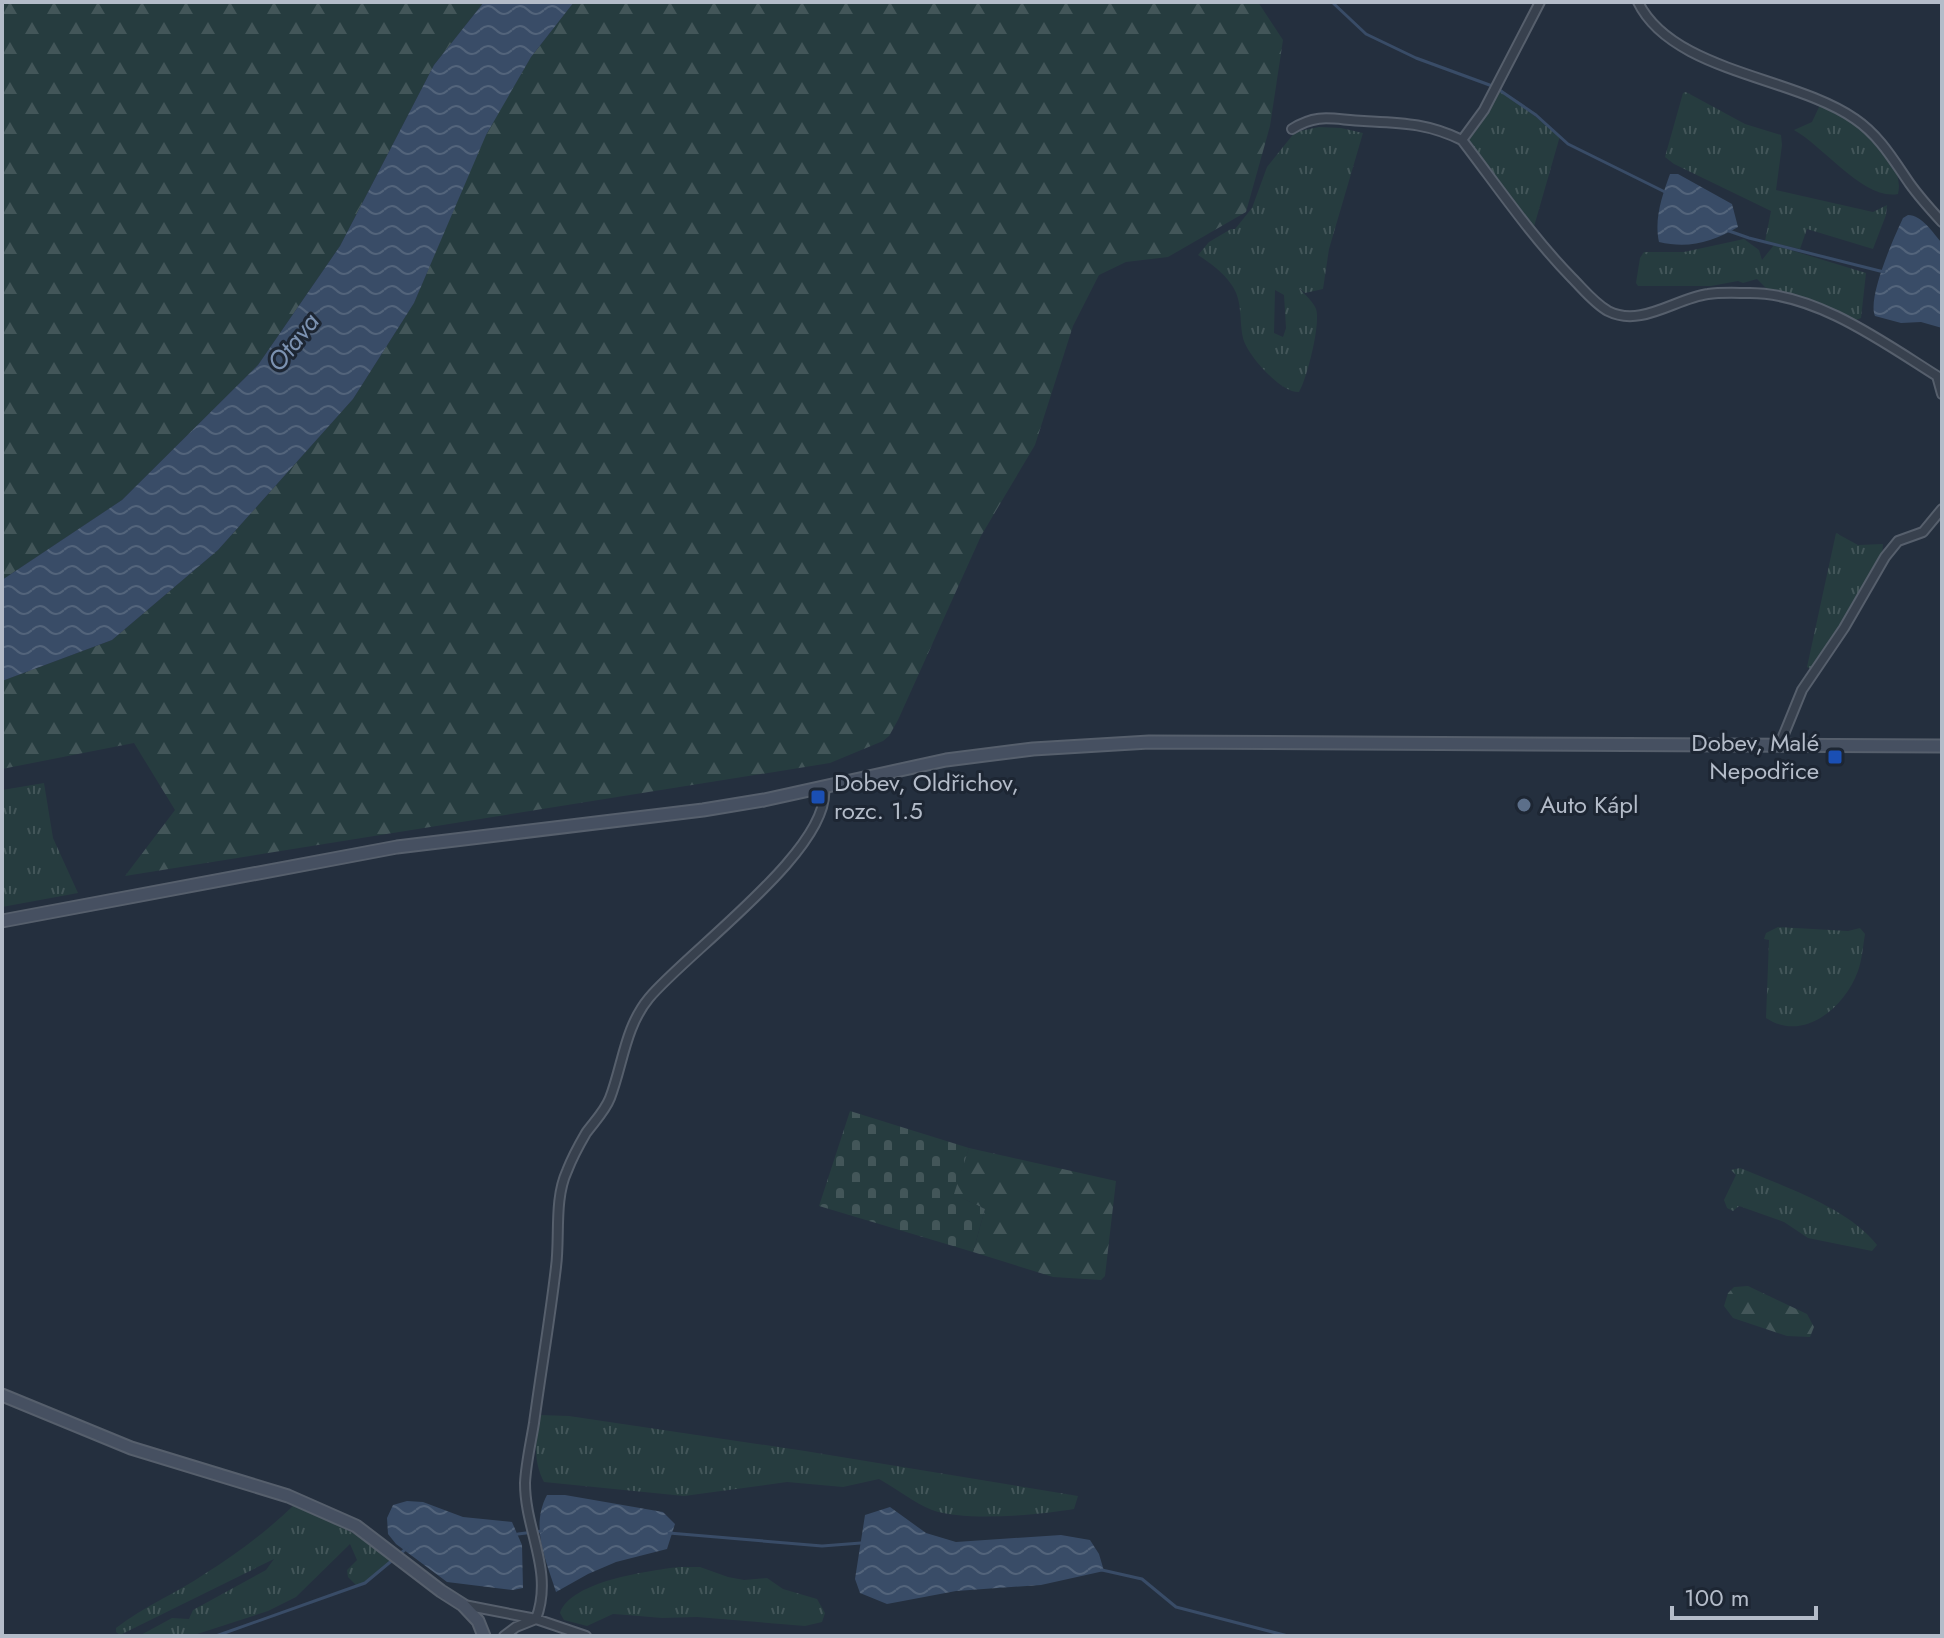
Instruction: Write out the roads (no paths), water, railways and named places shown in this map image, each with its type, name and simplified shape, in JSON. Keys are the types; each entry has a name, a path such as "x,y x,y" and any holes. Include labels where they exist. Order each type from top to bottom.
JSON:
{"main road":[{"path":"2,921 397,847 703,810 824,788 946,760 1033,749 1149,742 1942,746"},
{"path":"2,1395 131,1448 288,1496 356,1526 463,1605 478,1621 484,1636"}],"street":[{"path":"1462,140 1484,110 1540,2"},
{"path":"1637,3 1661,35 1685,49 1817,99 1857,120 1889,151 1911,185 1942,222"},
{"path":"1292,129 1316,118 1331,117 1411,123 1462,140 1532,233 1587,293 1609,311 1622,316 1636,316 1706,294 1766,294 1809,304 1854,324 1937,376 1942,394"},
{"path":"1780,744 1802,690 1844,628 1885,557 1898,541 1923,532 1942,509"},
{"path":"504,1636 536,1619 543,1602 544,1580 525,1483 557,1265 565,1174 584,1136 609,1101 628,1035 638,1013 650,996 727,927 796,852 821,808 824,788"},
{"path":"463,1605 536,1619 586,1636"}],"water":[{"name":"Otava","path":"484,2 574,2 531,57 486,135 414,303 353,399 218,550 112,640 2,681 2,580 122,500 258,365 340,246 434,65"},
{"path":"1670,174 1678,174 1732,204 1738,227 1700,243 1680,245 1659,242 1658,216"},
{"path":"1908,215 1923,221 1942,243 1942,328 1875,316 1875,296 1883,267 1903,218"},
{"path":"547,1495 565,1495 663,1512 675,1524 667,1549 616,1562 556,1592 541,1544 540,1519"},
{"path":"407,1501 423,1502 463,1517 512,1522 522,1545 523,1588 513,1590 447,1582 396,1544 388,1534 387,1518 393,1505"},
{"path":"890,1507 926,1533 956,1542 1061,1535 1090,1540 1099,1554 1104,1571 1041,1585 956,1591 887,1604 860,1593 855,1579 865,1515"}],"waterway":[{"path":"1332,2 1366,34 1416,58 1495,87 1536,115 1568,144 1665,192"},
{"path":"1729,231 1884,272"},
{"path":"518,1534 542,1531"},
{"path":"669,1533 822,1546 861,1543"},
{"path":"216,1636 365,1583 407,1548"},
{"path":"1102,1570 1142,1579 1176,1607 1288,1636"}],"place":[{"name":"Dobev, Malé Nepodřice","path":"1835,757"},
{"name":"Dobev, Oldřichov, rozc. 1.5","path":"818,797"},
{"name":"Auto Kápl","path":"1524,805"}]}
